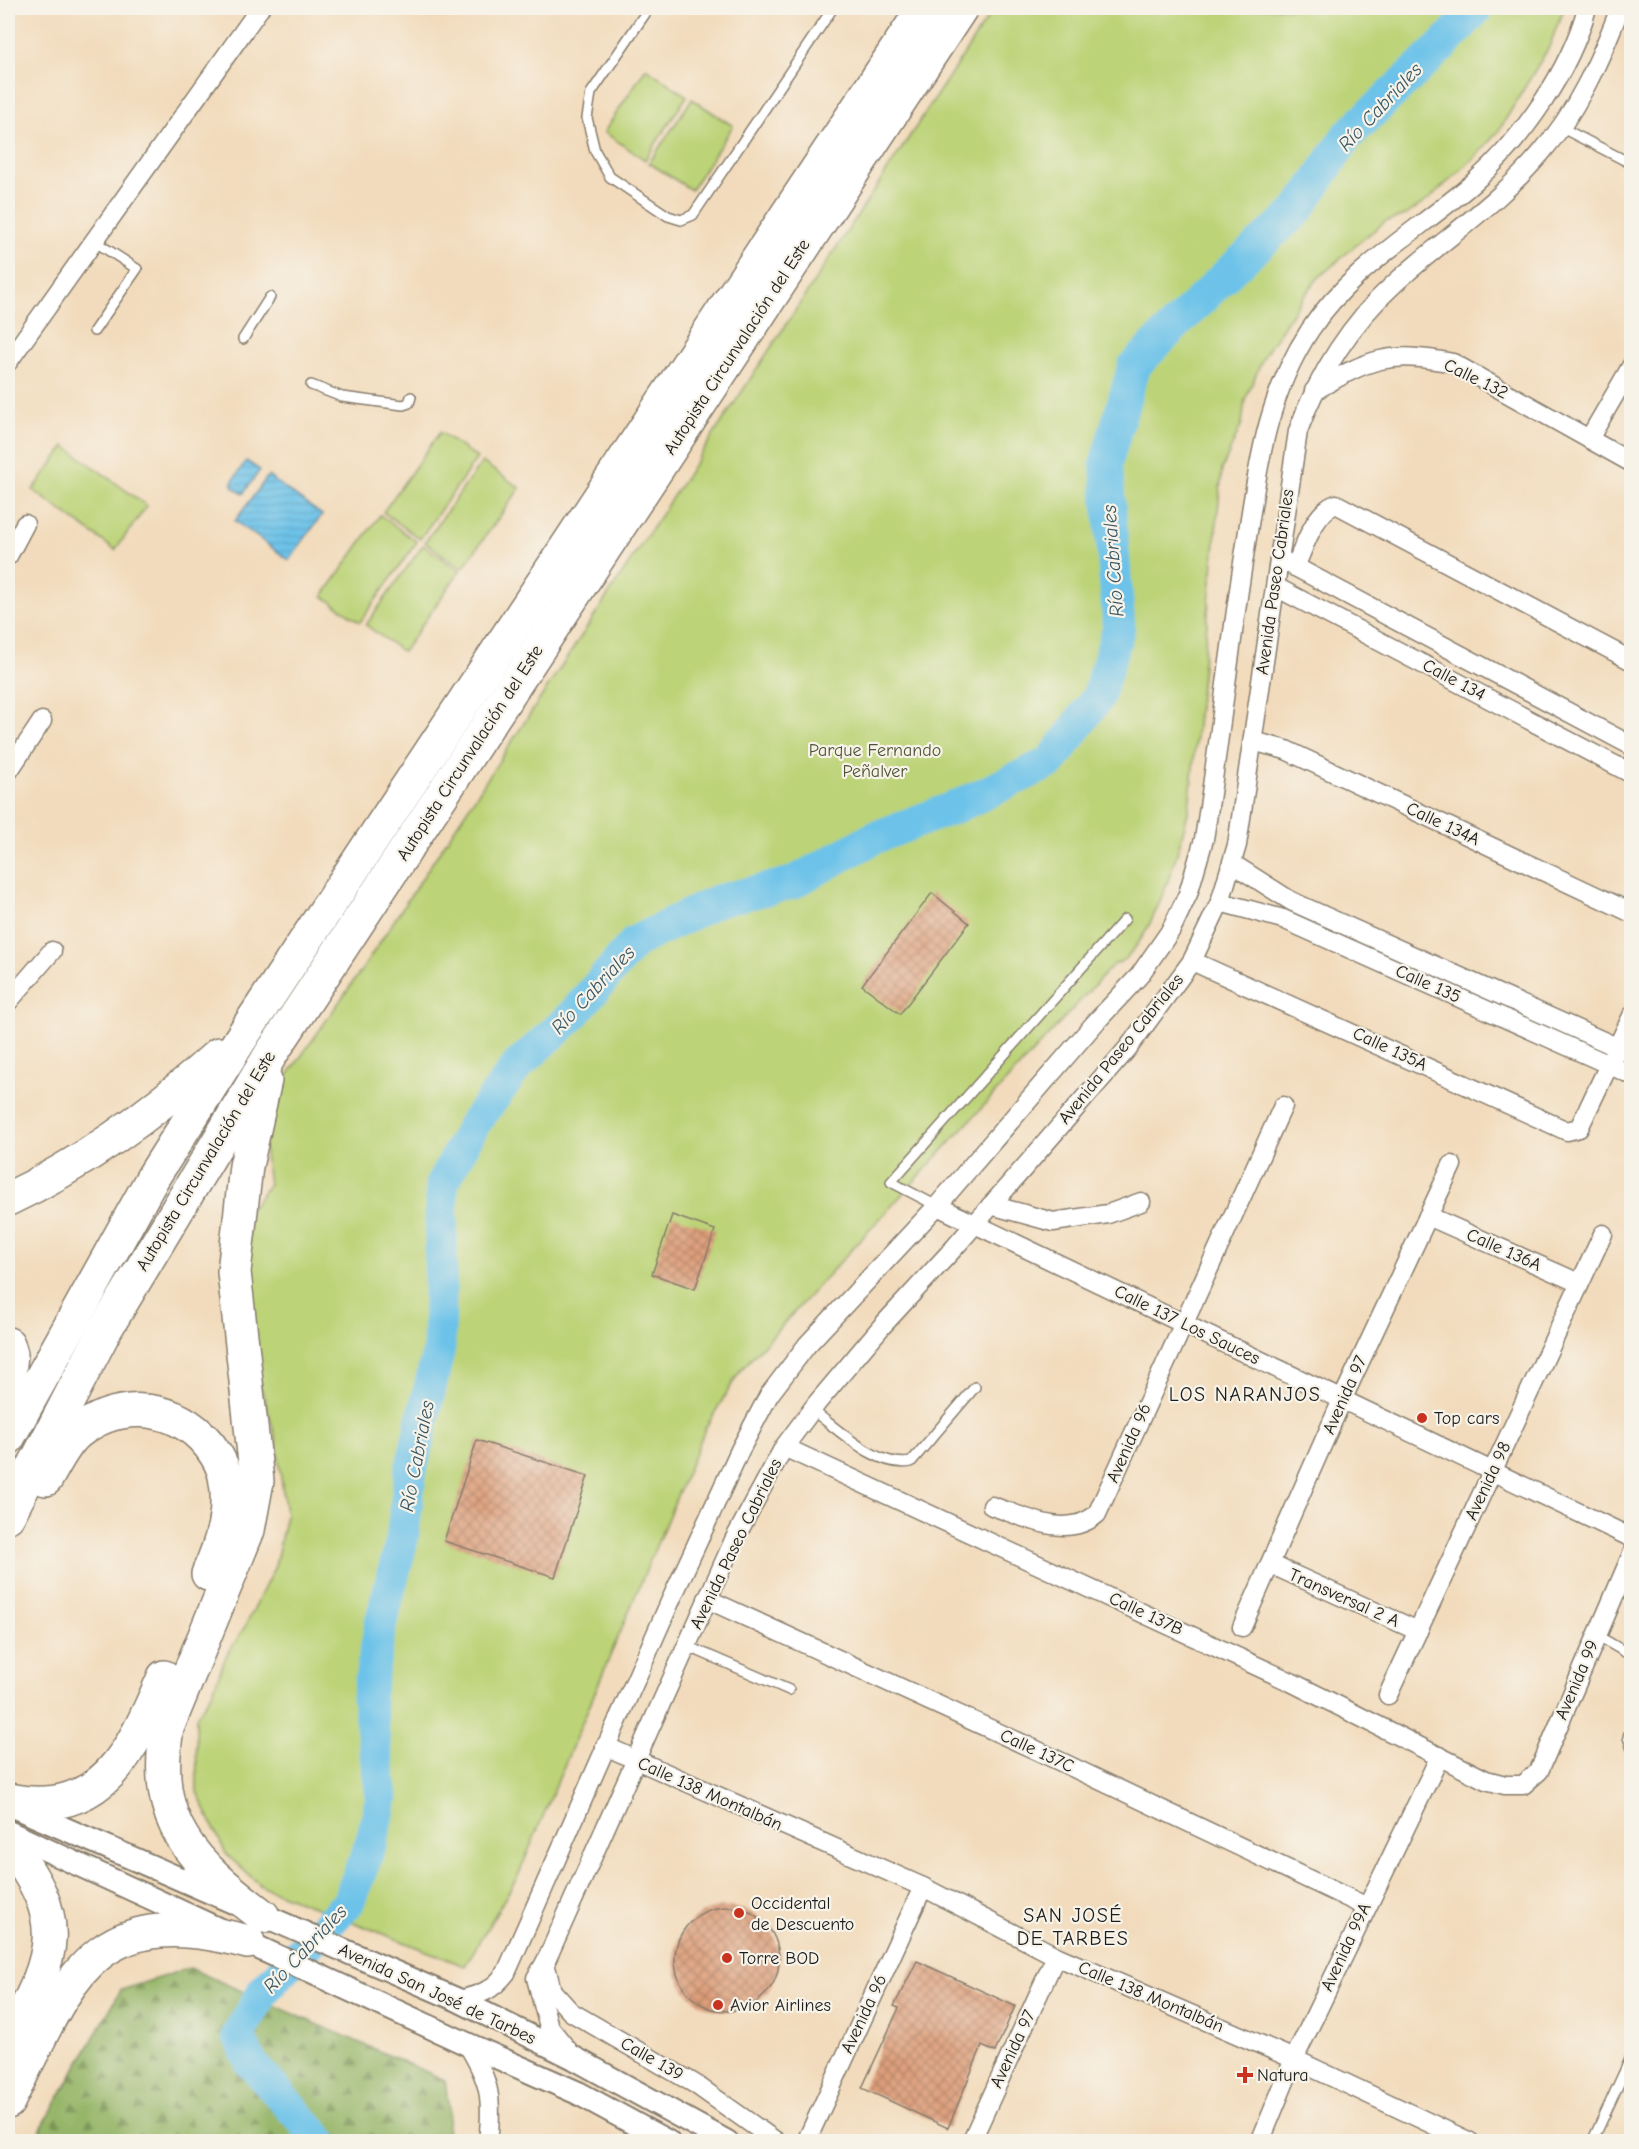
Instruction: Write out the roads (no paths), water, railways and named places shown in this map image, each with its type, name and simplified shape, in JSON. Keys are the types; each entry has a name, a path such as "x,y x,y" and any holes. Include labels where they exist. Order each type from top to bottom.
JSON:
{"highway":[{"name":"Autopista Circunvalación del Este","path":"8,1438 153,1177 247,1029 924,8"},
{"name":"Autopista Circunvalación del Este","path":"8,1516 105,1330 272,1054 961,8"},
{"path":"8,1199 69,1166 142,1117 193,1077 247,1029"},
{"path":"255,1929 200,1863 181,1835 166,1799 162,1762 167,1728 248,1530 257,1481 234,1272 246,1166 272,1054"},
{"path":"8,1344 11,1354 8,1385"},
{"path":"8,1534 23,1516 76,1434 105,1415 136,1409 163,1412 189,1425 211,1446 225,1473 229,1502 213,1564 147,1716 128,1754 110,1776 85,1794 48,1803 8,1802"},
{"path":"8,1843 37,1884 48,1916 49,1947 43,1975 8,2045"},
{"path":"8,2102 59,2000 79,1972 101,1951 126,1937 155,1930 214,1933 255,1929"}],"street":[{"path":"8,362 260,8"},
{"name":"Avenida Paseo Cabriales","path":"458,2000 481,1995 494,1988 506,1973 605,1746 740,1450 769,1395 807,1345 937,1206 1095,1023 1139,976 1171,930 1188,894 1204,839 1256,478 1267,424 1285,372 1311,328 1347,287 1422,221 1473,183 1518,137 1550,89 1582,26 1587,8"},
{"name":"Avenida Paseo Cabriales","path":"574,2058 549,2028 536,1978 545,1963 734,1540 784,1447 882,1326 975,1224 1128,1048 1192,961 1220,902 1233,864 1298,431 1312,392 1359,322 1393,285 1507,189 1562,128 1604,49 1620,8"},
{"name":"Calle 132","path":"1312,392 1375,360 1426,358 1452,363 1632,463"},
{"path":"1589,439 1632,365"},
{"path":"1295,567 1315,525 1327,508 1336,504 1632,661"},
{"path":"8,556 25,524"},
{"name":"Calle 134","path":"1279,558 1632,746"},
{"name":"Calle 134","path":"1276,587 1632,774"},
{"path":"8,772 42,722"},
{"name":"Calle 134A","path":"1253,741 1286,750 1632,913"},
{"name":"Calle 135","path":"1233,864 1291,901 1623,1051"},
{"name":"Calle 135","path":"1220,902 1283,919 1632,1075"},
{"path":"8,1002 52,951"},
{"name":"Calle 135A","path":"1192,961 1567,1131 1578,1128 1585,1120 1607,1064"},
{"path":"1607,1064 1623,1051 1632,1016"},
{"name":"Avenida 96","path":"992,1506 1070,1528 1086,1524 1097,1514 1283,1106"},
{"name":"Avenida 97","path":"1242,1627 1342,1400 1452,1165"},
{"path":"991,1205 1053,1221 1108,1214 1141,1202"},
{"name":"Calle 137 Los Sauces","path":"937,1206 1632,1538"},
{"name":"Calle 136A","path":"1428,1216 1579,1283"},
{"name":"Avenida 98","path":"1388,1695 1603,1234"},
{"name":"Calle 137B","path":"784,1447 1291,1682 1486,1780 1505,1785"},
{"name":"Avenida 99","path":"1505,1785 1523,1785 1539,1771 1632,1554"},
{"name":"Transversal 2 A","path":"1270,1564 1418,1631"},
{"name":"Calle 137C","path":"707,1599 1036,1750 1365,1906"},
{"name":"Calle 138 Montalbán","path":"605,1746 923,1887 1056,1956 1294,2059 1470,2142"},
{"name":"Avenida 99A","path":"1260,2142 1294,2059 1365,1906 1440,1756"},
{"name":"Avenida San José de Tarbes","path":"8,1802 255,1929 417,2020 578,2093 668,2142"},
{"name":"Avenida San José de Tarbes","path":"8,1832 255,1929 414,1980 574,2058 727,2142"},
{"name":"Avenida 96","path":"806,2142 923,1887"},
{"name":"Avenida 97","path":"970,2142 1056,1956"},
{"name":"Calle 139","path":"545,1963 552,1991 571,2012 695,2084 777,2142"},
{"path":"467,2044 484,2073 490,2100 488,2142"}],"lane":[{"path":"647,11 591,93 587,118 595,151 610,177 668,216 681,220 693,214 834,8"},
{"path":"1562,128 1632,164"},
{"path":"94,241 137,269 94,331"},
{"path":"243,339 270,297"},
{"path":"311,385 342,397 403,405 409,403 411,397"},
{"path":"937,1206 891,1182 1125,919"},
{"path":"812,1410 879,1459 898,1465 911,1462 975,1387"},
{"path":"1596,1635 1632,1656"},
{"path":"687,1646 789,1690"},
{"path":"1632,1725 1628,1737 1632,1749"},
{"path":"1592,2142 1632,2055"}],"water":[{"path":"246,461 260,470 243,494 233,487 232,482"},
{"path":"268,476 322,515 289,560 235,521"}],"waterway":[{"name":"Río Cabriales","path":"322,2142 251,2063 238,2035 264,1990 348,1903 371,1844 382,1797 368,1697 381,1622 402,1540 410,1475 439,1348 442,1184 474,1124 518,1065 569,1019 635,942 717,901 792,883 874,838 958,806 1051,762 1098,697 1119,627 1106,463 1134,366 1231,270 1298,210 1347,136 1443,45 1477,8"}],"place":[{"name":"Top cars","path":"1422,1418"},
{"name":"Occidental de Descuento","path":"739,1913"},
{"name":"Torre BOD","path":"727,1958"},
{"name":"Avior Airlines","path":"718,2005"},
{"name":"Natura","path":"1245,2075"}],"district":[{"name":"LOS NARANJOS","path":"1245,1394"},
{"name":"SAN JOSÉ DE TARBES","path":"1073,1926"}],"park label":[{"name":"Parque Fernando Peñalver","path":"875,760"}]}
